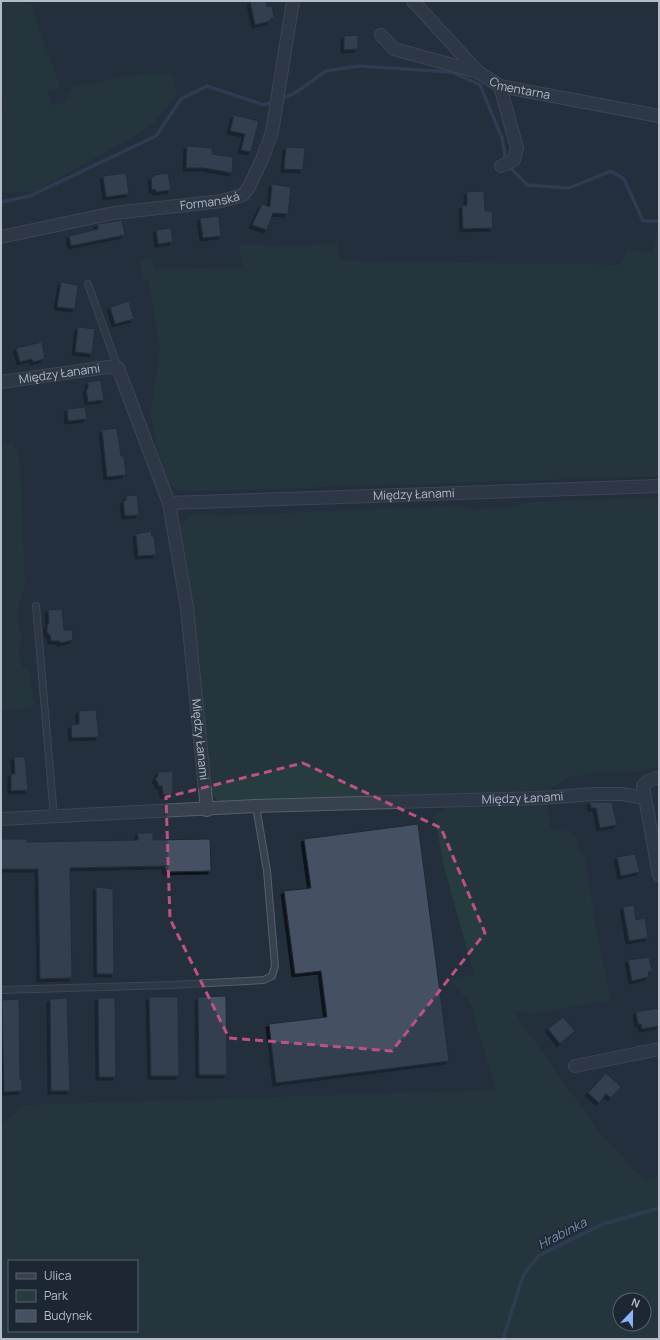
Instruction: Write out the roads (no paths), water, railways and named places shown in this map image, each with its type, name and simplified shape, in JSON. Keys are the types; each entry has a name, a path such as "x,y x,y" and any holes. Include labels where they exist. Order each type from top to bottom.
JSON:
{"street":[{"name":"Formanská","path":"1,237 114,213 222,201 243,195 249,187 263,157 272,132 293,1"},
{"name":"Cmentarna","path":"413,1 478,72 500,86 659,116"},
{"path":"381,35 394,49 478,72"},
{"path":"500,86 517,148 514,160 501,166"},
{"name":"Między Łanami","path":"1,382 108,367 118,368 169,503 187,608 207,810"},
{"name":"Między Łanami","path":"169,503 659,486"},
{"path":"659,777 648,780 643,786 659,875"},
{"name":"Między Łanami","path":"1,819 207,810 256,806 541,798 594,794 622,794 645,798"},
{"path":"575,1066 659,1049"}],"lane":[{"name":"Między Łanami","path":"88,284 118,368"},
{"path":"36,606 54,817"},
{"path":"1,990 180,985 264,980 272,976 275,966 268,887 256,806"}],"waterway":[{"path":"281,99 295,93 326,71 358,66 452,72 480,85 502,138 506,163 527,185 569,188 611,171 624,179 643,221 659,221"},
{"path":"1,202 30,196 156,136 181,99 207,86 264,105 275,101"},
{"name":"Hrabinka","path":"503,1339 523,1276 538,1256 603,1224 659,1208"}]}
